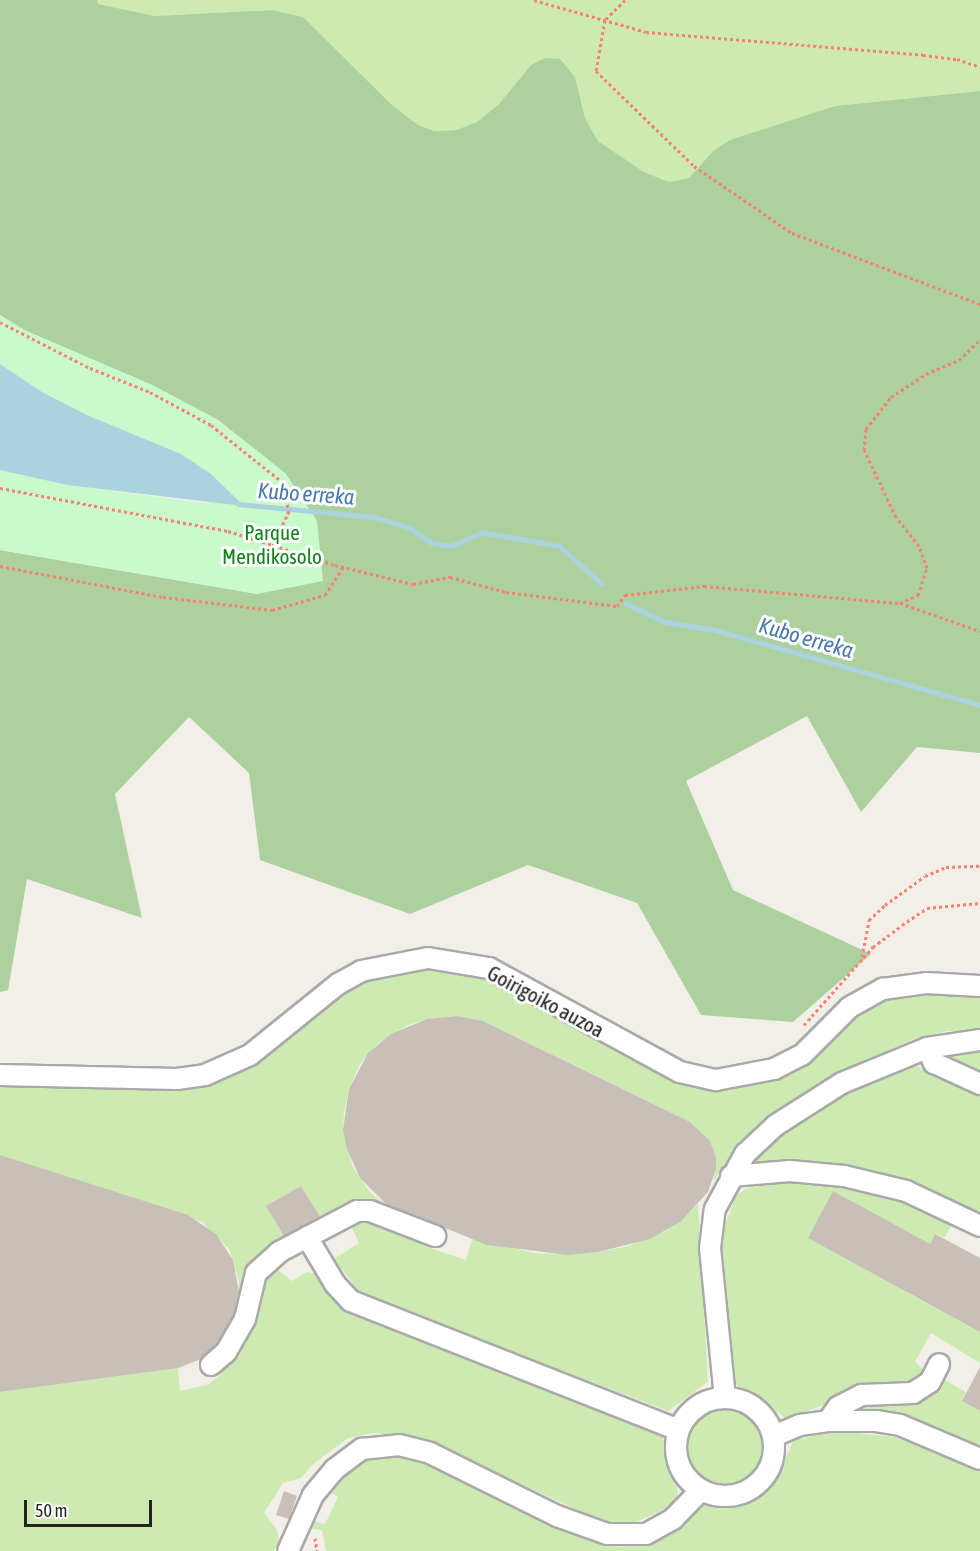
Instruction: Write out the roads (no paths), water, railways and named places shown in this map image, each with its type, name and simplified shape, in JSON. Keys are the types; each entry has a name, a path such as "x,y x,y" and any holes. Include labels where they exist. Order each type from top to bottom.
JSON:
{"street":[{"name":"Goirigoiko auzoa","path":"0,1075 177,1079 205,1075 250,1055 338,984 361,971 428,958 489,968 680,1072 716,1080 774,1069 802,1055 850,1007 883,988 926,983 980,986"},
{"path":"725,1398 710,1248 715,1209 745,1154 776,1125 842,1083 927,1048 980,1040"},
{"path":"927,1048 934,1063 980,1084"},
{"path":"731,1176 789,1171 844,1176 906,1191 980,1226"},
{"path":"211,1365 226,1352 245,1319 256,1273 279,1252 357,1211 370,1211 435,1236"},
{"path":"307,1237 335,1284 351,1301 679,1430"},
{"path":"828,1421 838,1407 862,1395 914,1393 930,1382 939,1364"},
{"path":"725,1398 756,1408 774,1436 771,1467 761,1481 733,1496 701,1490 682,1470 677,1450 679,1430 697,1407 725,1398"},
{"path":"774,1436 800,1425 828,1421 876,1421 900,1425 980,1459"},
{"path":"303,1545 313,1495 335,1469 362,1449 399,1445 430,1453 557,1516 607,1534 646,1534 673,1519 701,1490"}],"water":[{"path":"0,364 42,392 89,416 181,454 211,474 244,506 67,485 0,470"}],"waterway":[{"name":"Kubo erreka","path":"238,504 373,517 408,527 432,543 451,546 482,532 559,546 602,584"},
{"name":"Kubo erreka","path":"625,603 665,622 715,630 980,705"}],"park label":[{"name":"Parque Mendikosolo","path":"272,544"}]}
